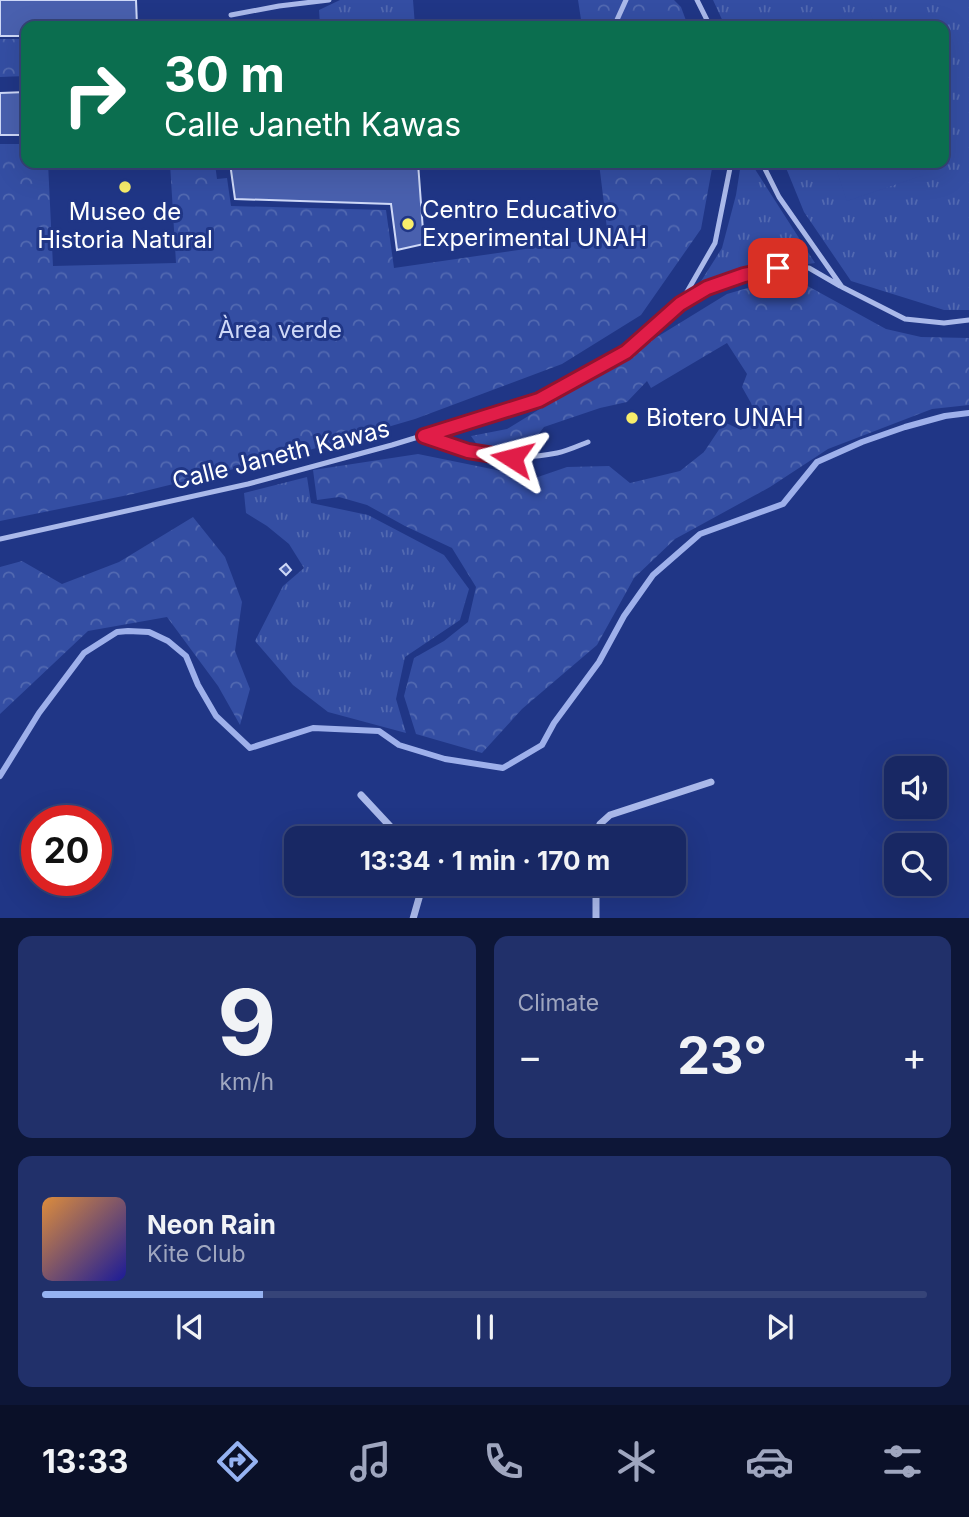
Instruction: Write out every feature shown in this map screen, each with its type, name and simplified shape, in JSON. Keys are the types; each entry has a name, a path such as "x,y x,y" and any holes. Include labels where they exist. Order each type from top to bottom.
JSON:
{"street":[{"path":"599,826 610,815 711,782"},
{"path":"361,796 390,826"},
{"path":"413,918 420,896"},
{"path":"596,896 596,918"}],"lane":[{"path":"232,15 329,0"},
{"path":"616,21 626,0"},
{"path":"697,0 708,21"},
{"name":"Calle Janeth Kawas","path":"0,539 235,487 424,436 539,400 626,352 680,304 715,243 730,168"},
{"path":"764,168 779,197 842,287"},
{"path":"680,304 707,288 744,275 778,268 809,268 905,318 944,323 969,320"},
{"path":"424,436 468,451 512,458 557,453 588,442"}],"green space":[{"path":"340,0 413,0 415,21 320,21 319,10"},
{"path":"578,0 674,0 681,7 686,21 581,21"},
{"path":"713,0 969,0 969,310 944,310 851,281 804,212 786,168 949,168 949,21 723,21"},
{"path":"869,9 873,21 833,21"},
{"path":"0,39 21,39 21,76 0,77"},
{"name":"Àrea verde","path":"0,144 21,144 21,168 48,168 53,266 176,263 170,168 216,168 217,179 227,178 231,206 386,210 394,268 608,237 600,168 712,168 701,229 641,315 562,364 415,419 306,451 133,494 0,521"},
{"path":"740,168 754,168 815,263 763,271 698,286 722,248"},
{"path":"836,168 922,168 924,175 847,201"},
{"path":"765,283 804,284 886,329 921,337 969,338 969,405 932,409 828,449 770,487 675,539 634,578 597,645 522,709 482,753 416,734 404,696 414,658 444,641 468,622 476,587 452,548 367,505 339,497 317,500 313,470 418,454 535,478 567,467 609,466 630,483 680,471 704,452 724,422 741,430 755,415 742,387 747,374 727,343 651,388 647,381 627,402 544,427 534,440 507,451 478,446 471,436 507,429 727,294"},
{"path":"307,477 311,503 368,515 444,555 469,589 460,620 405,657 396,699 406,733 328,712 293,685 255,641 283,586 304,568 289,544 246,513 244,493"},
{"path":"193,517 225,557 242,602 235,651 250,689 240,725 218,686 167,617 88,631 0,714 0,567 22,561 62,584 119,562"}],"building":[{"path":"0,0 136,0 137,21 21,21 21,36 0,36"},
{"path":"21,92 21,135 0,135 0,93"},
{"name":"Centro Educativo Experimental UNAH","path":"231,168 418,168 424,244 397,250 391,204 235,199"},
{"path":"286,564 291,570 286,575 280,569"}],"waterway":[{"path":"0,776 39,713 84,653 117,632 128,631 149,632 168,641 186,656 198,685 216,716 250,748 313,728 379,731 399,745 445,759 503,768 542,745 554,723 599,662 624,616 653,575 700,534 783,504 817,462 905,427 945,416 969,413"}],"place":[{"name":"Museo de Historia Natural","path":"125,187"},
{"name":"Centro Educativo Experimental UNAH","path":"408,224"},
{"name":"Biotero UNAH","path":"632,418"}],"route":[{"path":"512,458 468,451 424,436 539,400 626,352 680,304 707,288 744,275 778,268"}]}
